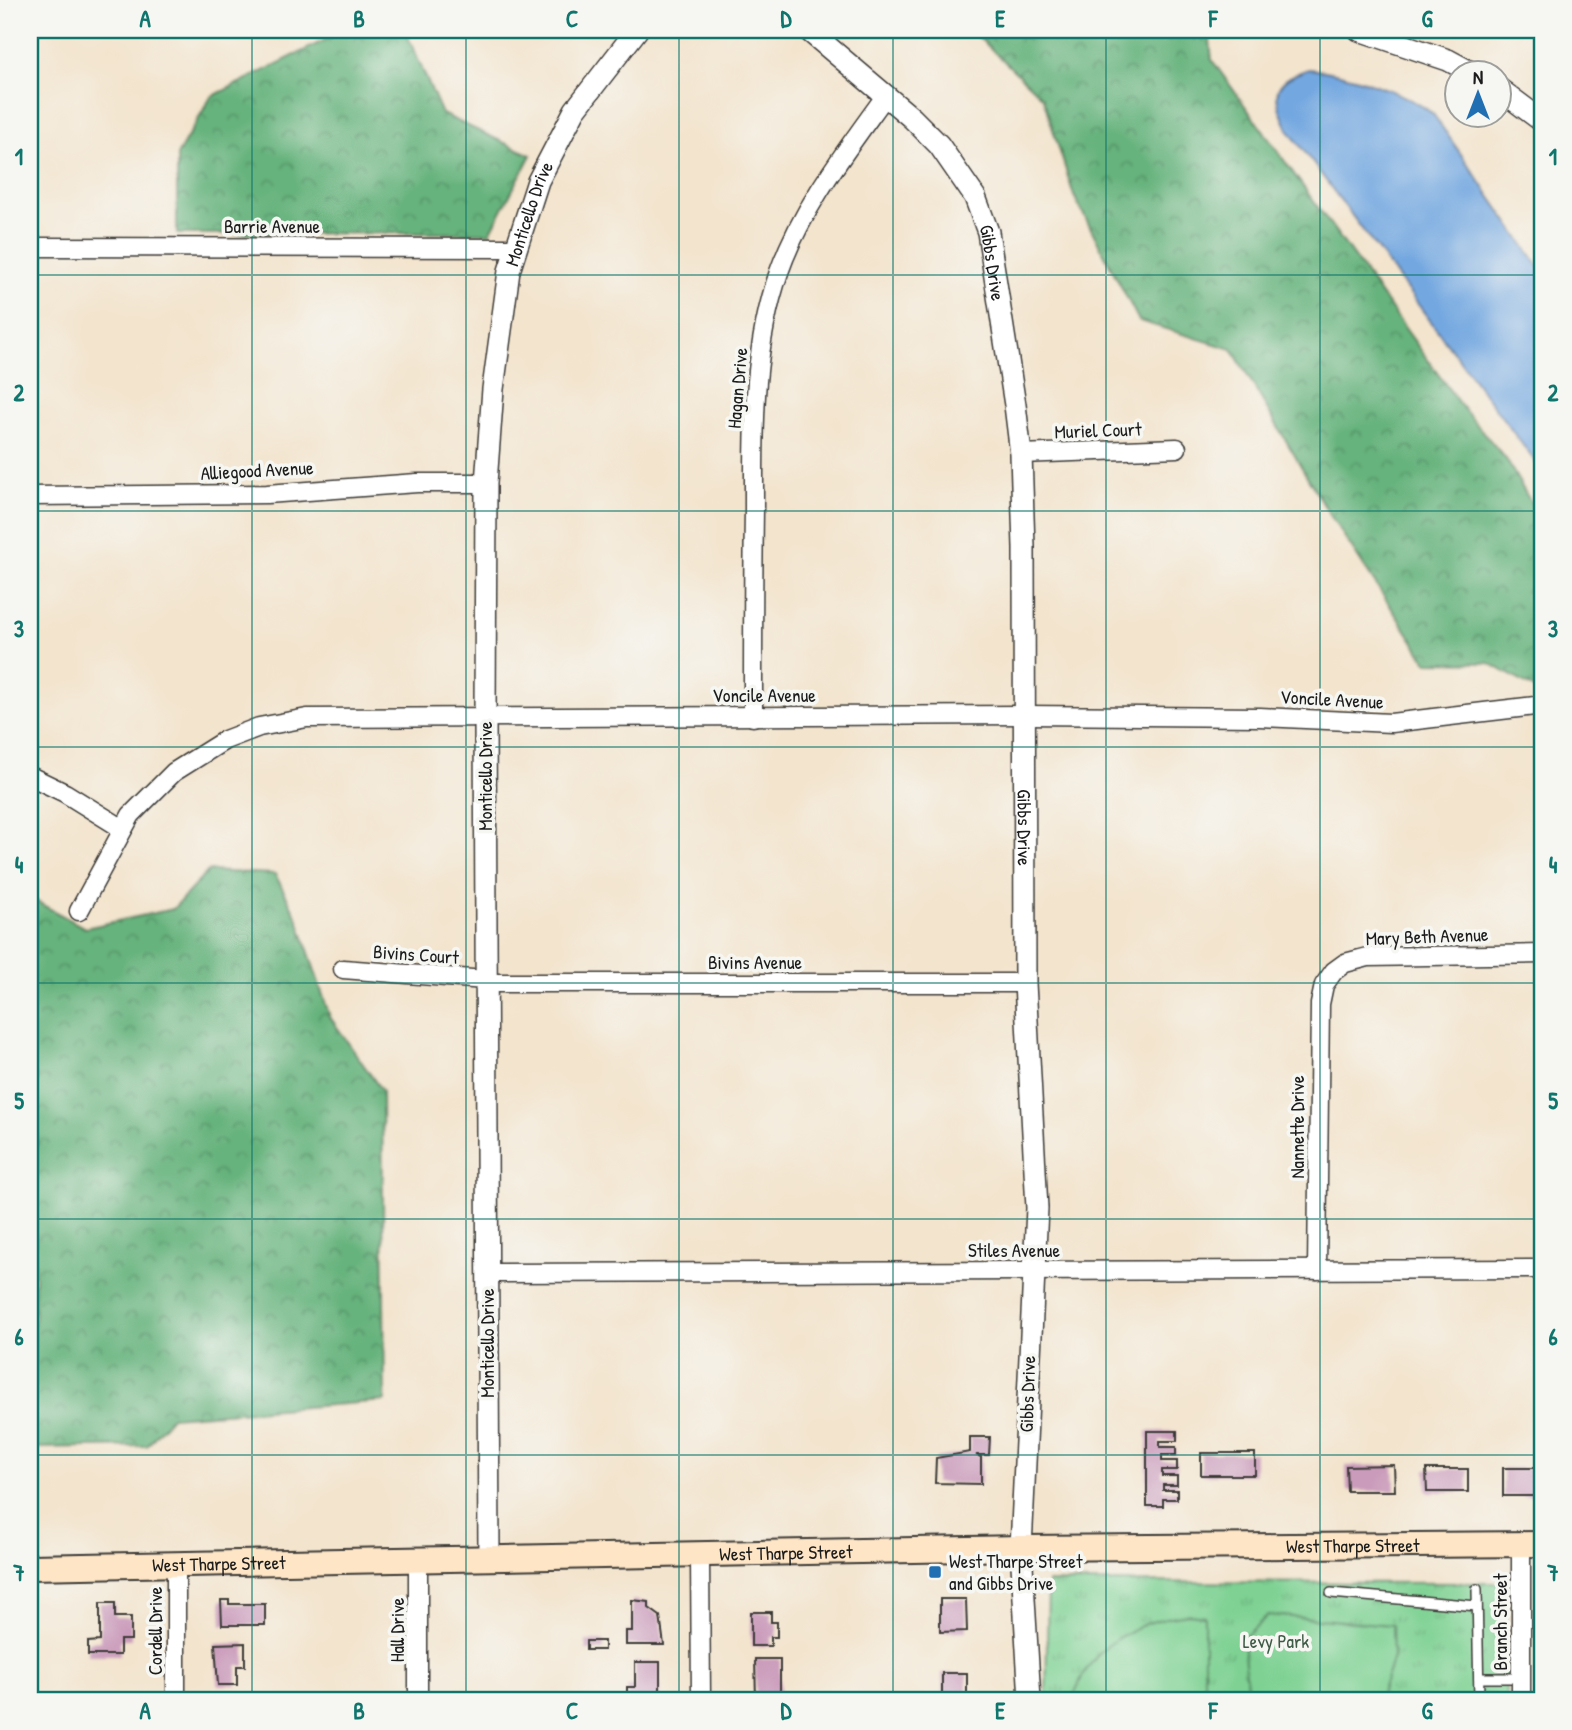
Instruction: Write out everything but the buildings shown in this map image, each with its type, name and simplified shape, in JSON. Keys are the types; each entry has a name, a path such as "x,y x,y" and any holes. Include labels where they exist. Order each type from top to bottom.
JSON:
{"main road":[{"name":"West Tharpe Street","path":"30,1567 176,1562 700,1556 1021,1548 1532,1544"}],"street":[{"name":"Monticello Drive","path":"489,1558 485,718 486,483 493,389 515,248 538,181 575,110 637,30"},
{"name":"Gibbs Drive","path":"808,30 886,95 939,145 956,167 982,213 996,273 1021,454 1025,983 1036,1153 1021,1548 1030,1700"},
{"path":"1359,30 1448,60"},
{"name":"Hagan Drive","path":"753,716 754,388 770,303 780,270 802,222 839,160 886,95"},
{"path":"1512,98 1542,121"},
{"name":"Barrie Avenue","path":"30,247 515,248"},
{"name":"Muriel Court","path":"1021,454 1177,448"},
{"name":"Alliegood Avenue","path":"30,496 267,494 417,483 486,483"},
{"name":"Voncile Avenue","path":"79,911 131,815 174,772 225,740 259,727 307,718 1025,715 1260,717 1391,723 1535,706"},
{"path":"30,776 65,793 123,829"},
{"name":"Mary Beth Avenue","path":"1324,985 1345,963 1368,957 1542,954"},
{"name":"Bivins Court","path":"344,970 485,981"},
{"name":"Bivins Avenue","path":"485,981 1025,983"},
{"name":"Nannette Drive","path":"1317,1270 1318,1031 1324,985"},
{"name":"Stiles Avenue","path":"486,1273 1542,1269"},
{"name":"Branch Street","path":"1521,1700 1532,1544"},
{"path":"700,1556 701,1700"},
{"name":"Hall Drive","path":"418,1560 418,1700"},
{"name":"Cordell Drive","path":"176,1562 176,1700"}],"lane":[{"path":"1477,1589 1479,1700"},
{"path":"1331,1593 1477,1606"},
{"path":"1479,1678 1521,1678"}],"green space":[{"path":"345,30 405,30 442,114 531,155 490,233 177,234 177,155 211,97"},
{"path":"971,30 1209,30 1212,60 1461,406 1506,459 1542,522 1542,693 1489,663 1427,662 1328,512 1232,349 1139,321 1074,196 1043,98"},
{"path":"208,871 275,874 298,919 330,1017 382,1091 385,1401 171,1417 147,1446 33,1448 37,1075 30,1074 30,898 85,928 173,909"},
{"name":"Levy Park","path":"1048,1582 1506,1583 1506,1700 1046,1700"},
{"path":"1189,1614 1204,1616 1204,1700 1073,1700 1090,1665 1117,1639 1151,1622"},
{"path":"1268,1615 1392,1625 1393,1657 1379,1700 1248,1700 1243,1639"}],"water":[{"path":"1309,69 1374,84 1391,90 1433,114 1542,271 1542,471 1289,131 1277,100 1280,85"}],"place":[{"name":"West Tharpe Street and Gibbs Drive","path":"935,1572"}]}
